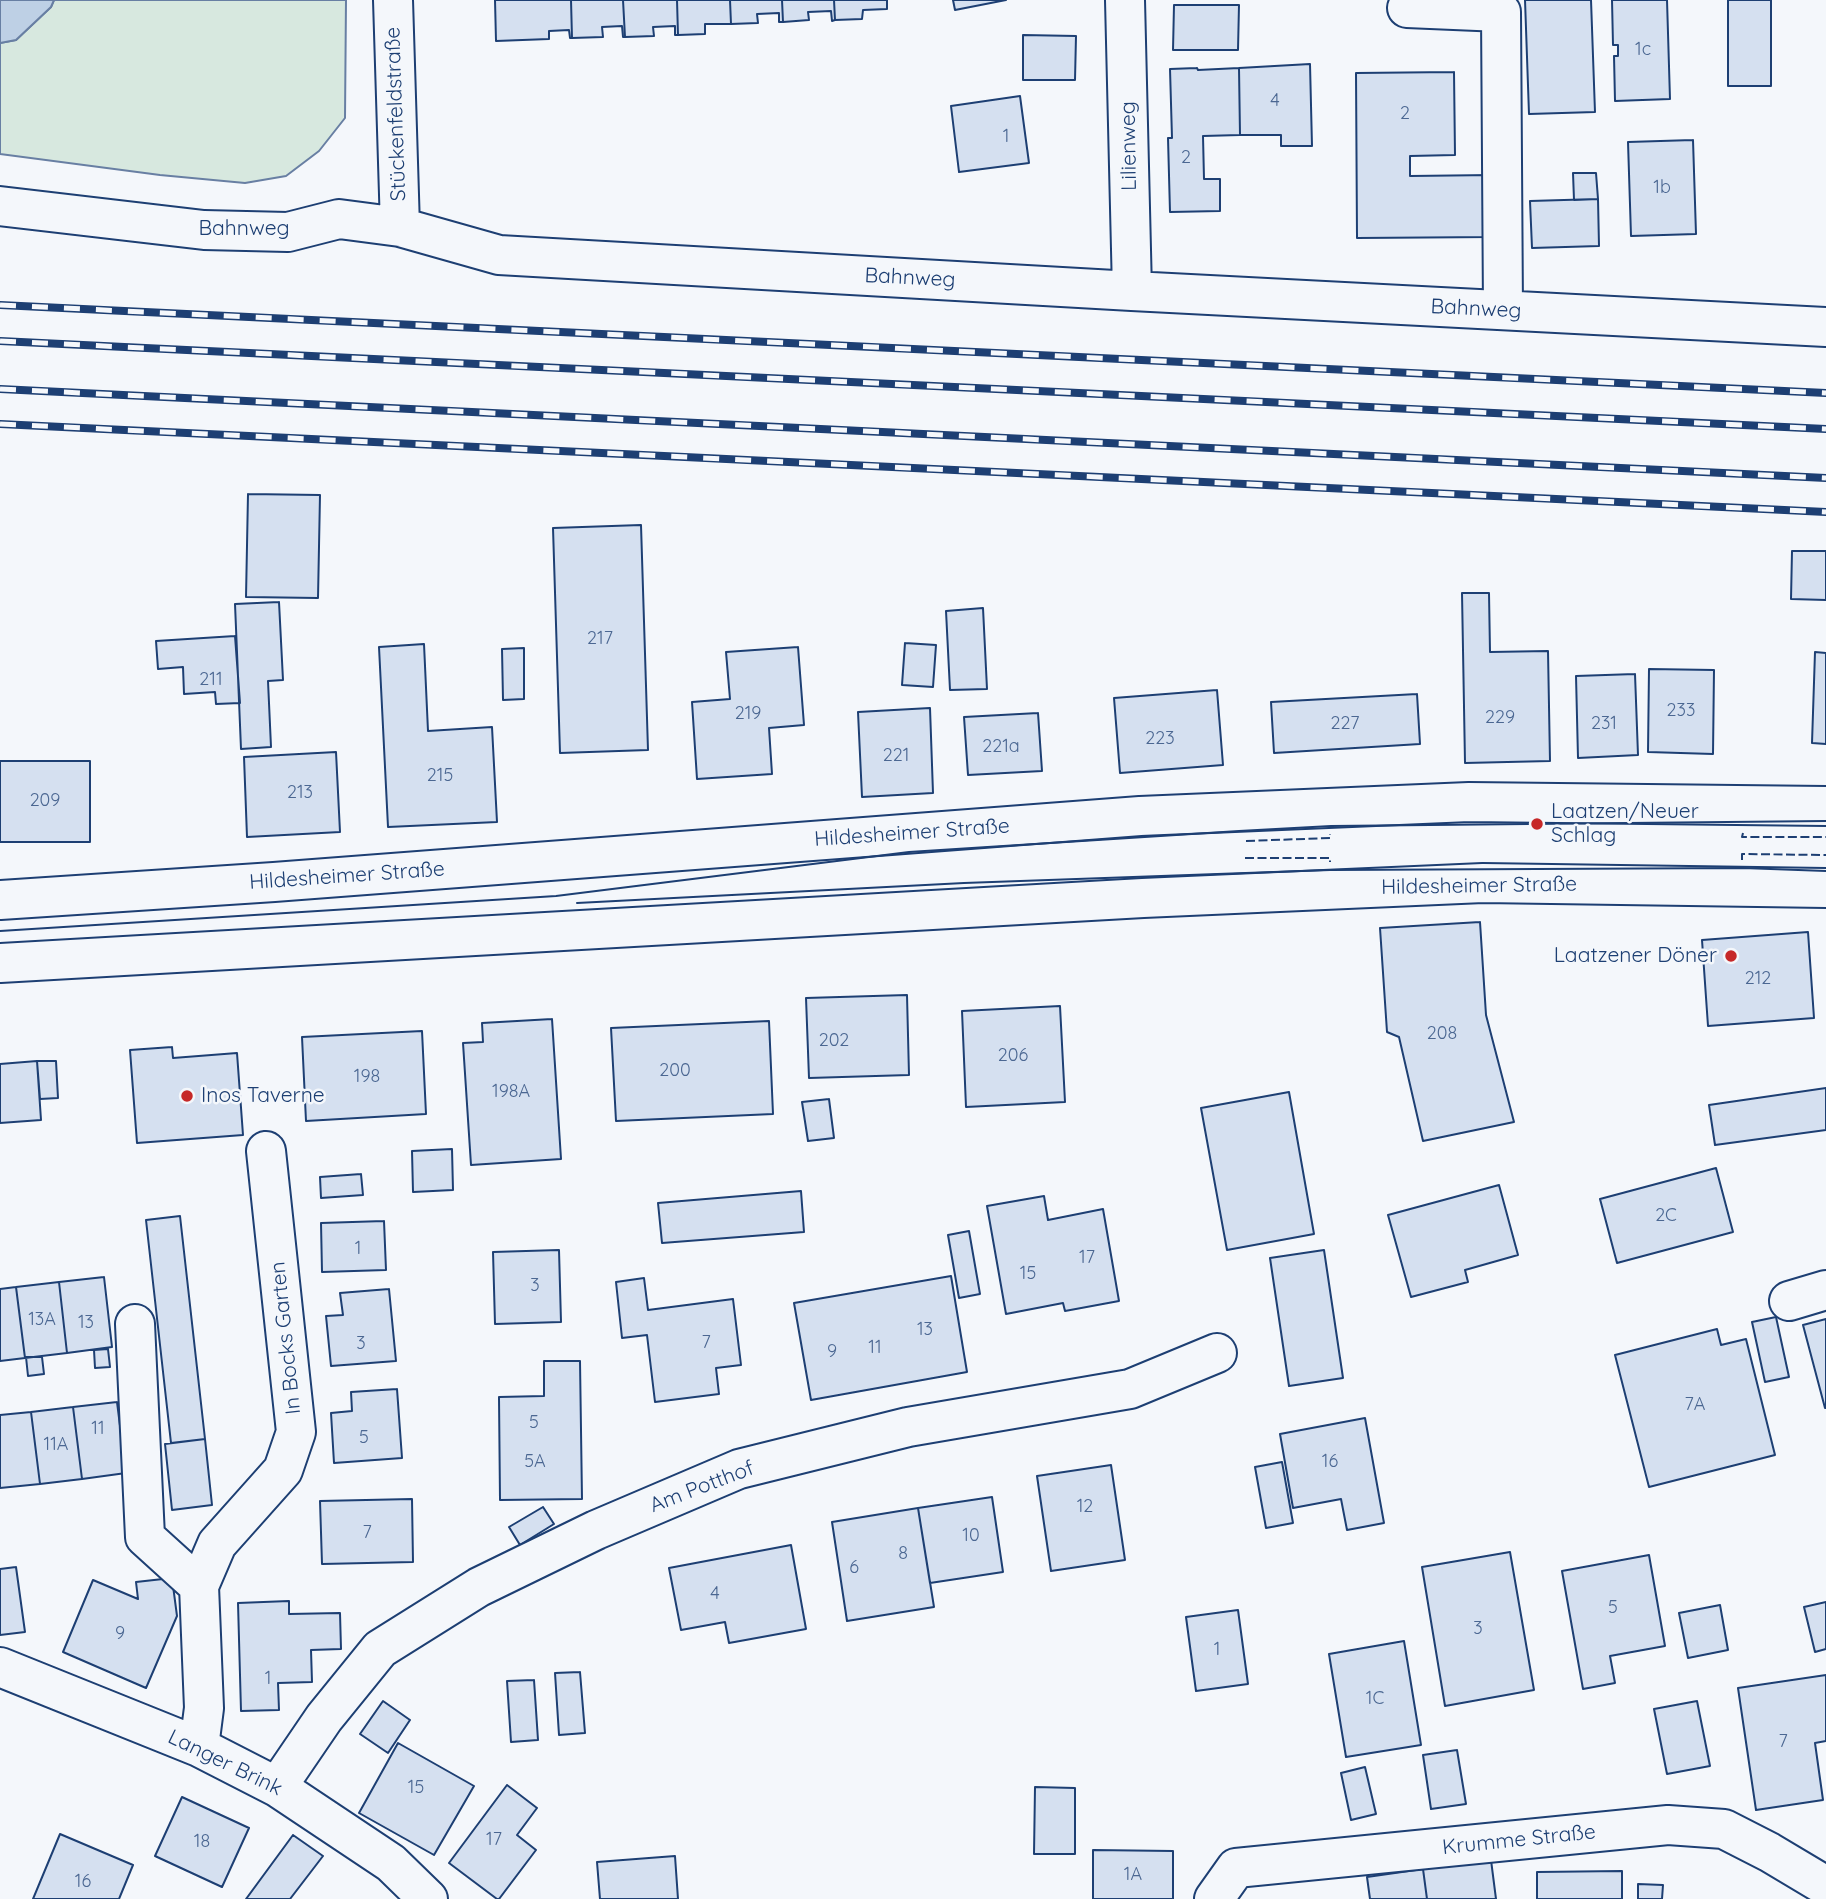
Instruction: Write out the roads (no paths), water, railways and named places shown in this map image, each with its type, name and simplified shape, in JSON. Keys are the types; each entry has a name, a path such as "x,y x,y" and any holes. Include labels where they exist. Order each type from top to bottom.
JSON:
{"street":[{"name":"Stückenfeldstraße","path":"393,0 400,227"},
{"name":"Lilienweg","path":"1125,0 1132,291"},
{"path":"1407,8 1501,12 1503,310"},
{"name":"Bahnweg","path":"0,206 204,230 288,232 339,219 400,227 499,255 1826,327"},
{"name":"Hildesheimer Straße","path":"0,900 274,882 1140,816 1469,802 1826,806"},
{"name":"Hildesheimer Straße","path":"0,963 1143,898 1483,883 1826,888"},
{"name":"In Bocks Garten","path":"198,1747 204,1708 199,1586 217,1544 283,1470 296,1432 267,1151"},
{"path":"1789,1301 1826,1290"},
{"path":"135,1324 145,1536 199,1586"},
{"name":"Am Potthof","path":"277,1787 324,1718 380,1649 479,1587 596,1530 739,1469 908,1427 1130,1389 1217,1353"},
{"name":"Langer Brink","path":"0,1667 198,1747 277,1787 391,1863 428,1899"},
{"name":"Krumme Straße","path":"1214,1899 1236,1868 1668,1825 1724,1829 1826,1886"}],"water":[{"path":"0,0 54,0 51,7 16,40 0,43"}],"tram line":[{"path":"0,931 556,896 909,852 1239,831 1331,826 1826,821"},
{"path":"577,903 964,883 1330,870 1743,868 1826,871"}],"railway":[{"path":"0,305 1826,393"},
{"path":"0,341 1826,429"},
{"path":"0,389 1826,478"},
{"path":"0,424 1826,512"}],"place":[{"name":"Laatzen/Neuer Schlag","path":"1537,824"},
{"name":"Laatzener Döner","path":"1731,956"},
{"name":"Inos Taverne","path":"187,1096"}]}
